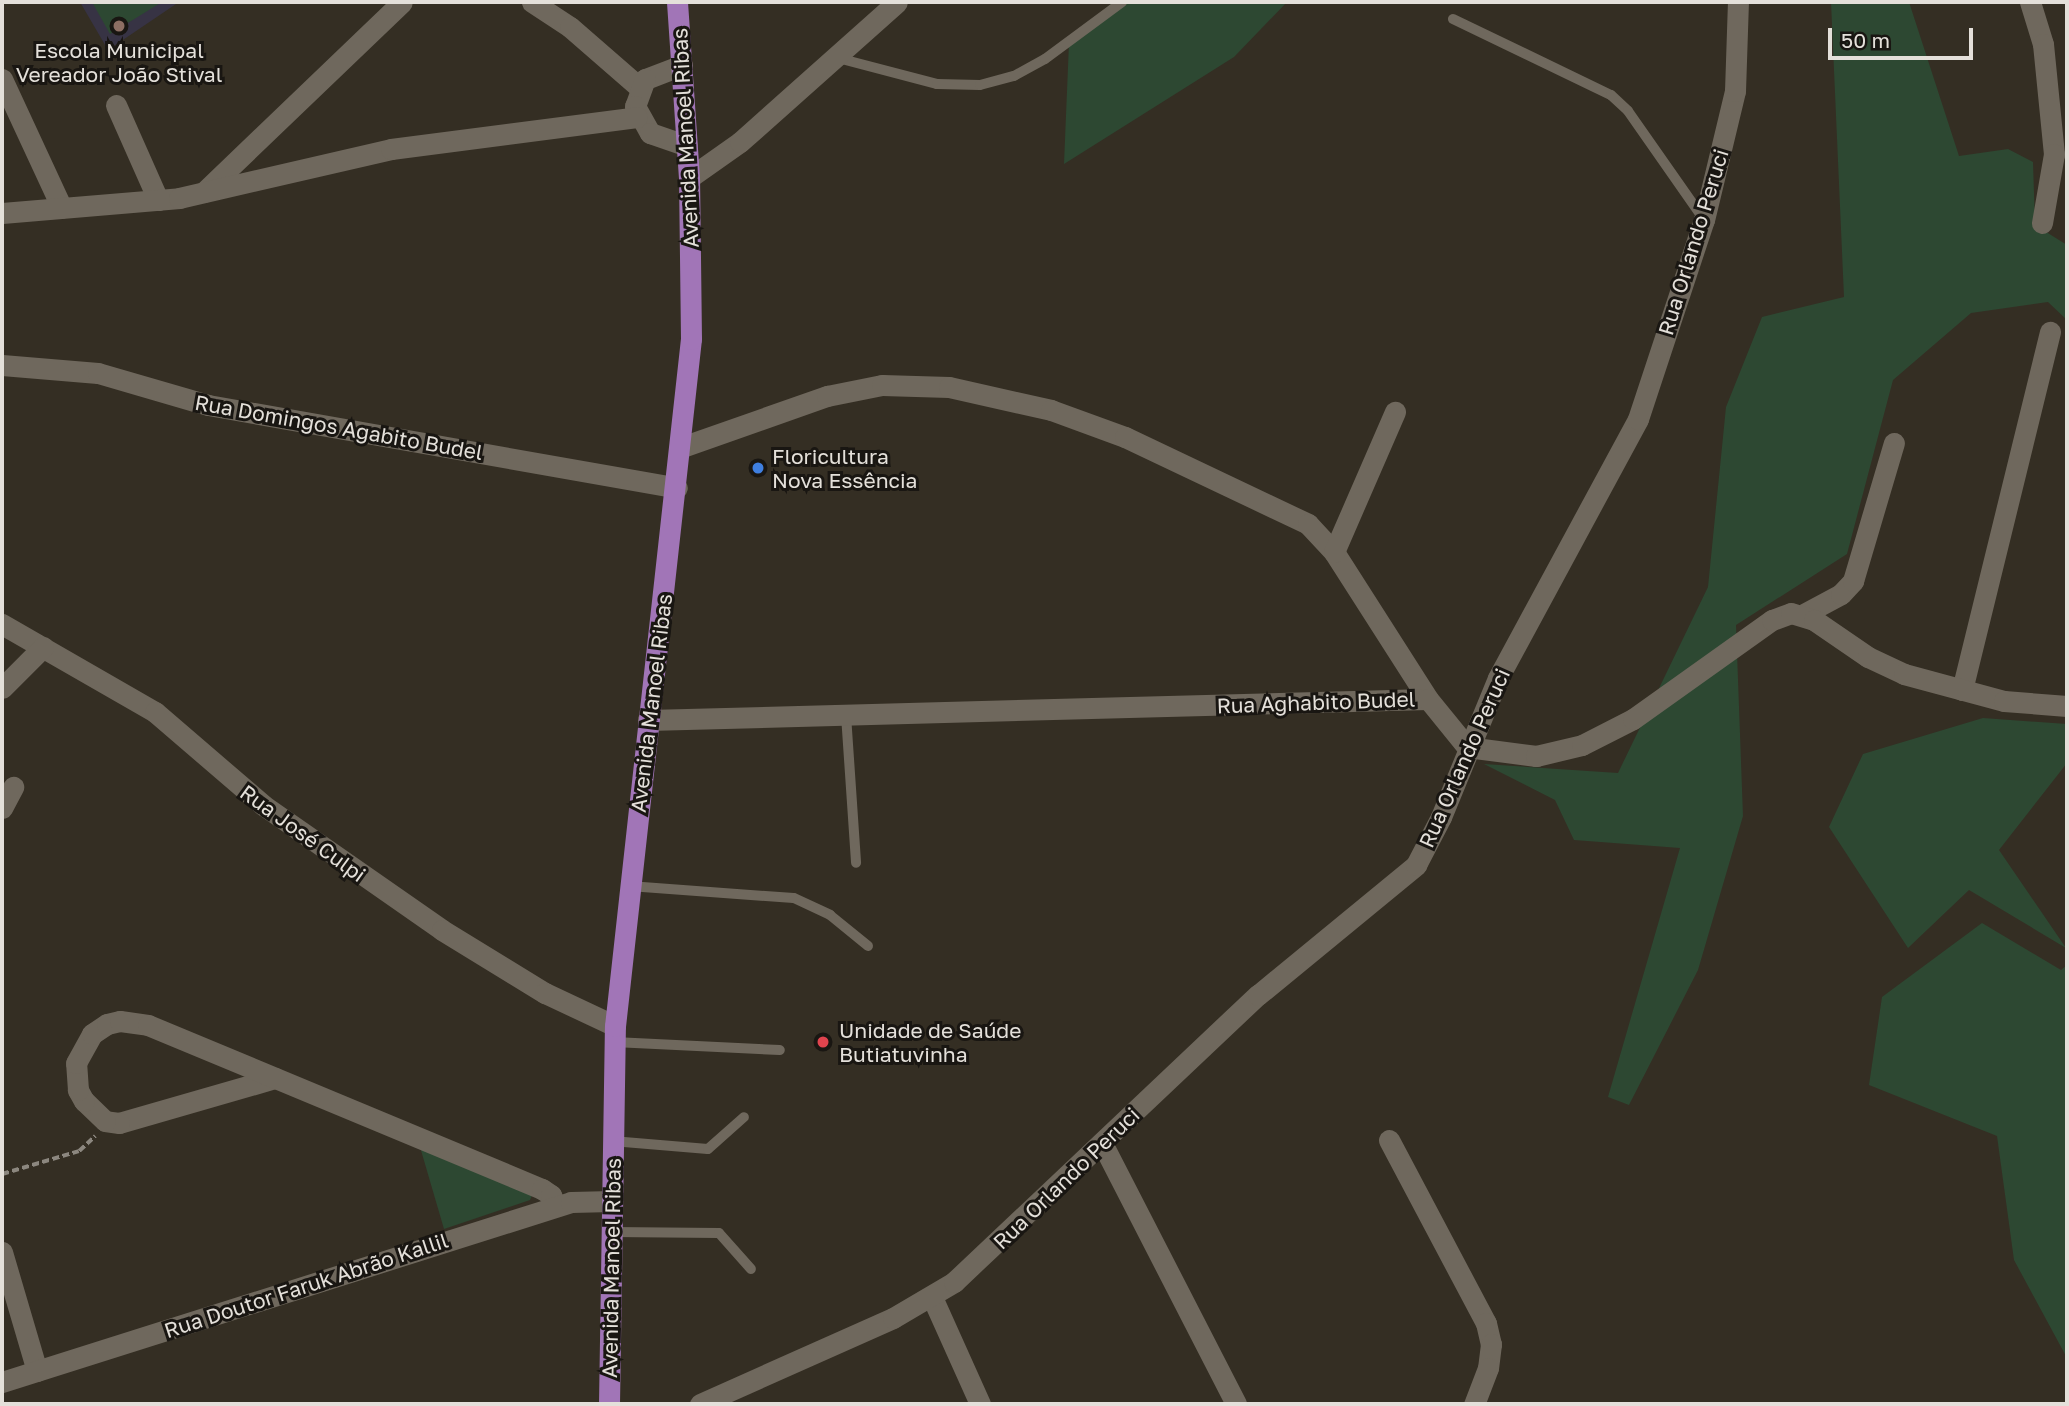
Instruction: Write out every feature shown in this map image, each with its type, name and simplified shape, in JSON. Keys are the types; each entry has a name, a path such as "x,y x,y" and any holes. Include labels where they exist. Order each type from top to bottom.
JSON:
{"main road":[{"name":"Avenida Manoel Ribas","path":"610,1404 615,1034 629,886 682,447 691,339 689,178 677,2"}],"street":[{"path":"202,193 402,2"},
{"path":"532,2 579,34 639,87"},
{"path":"689,178 740,142 897,2"},
{"name":"Rua Orlando Peruci","path":"700,1404 932,1297 977,1265 1258,995 1409,873 1430,842 1467,747 1517,641 1629,439 1704,220 1735,91 1738,2"},
{"path":"2030,2 2043,44 2053,144 2042,223"},
{"path":"682,65 654,74 639,87 637,117 660,140 687,146"},
{"path":"2,79 62,208"},
{"path":"116,105 158,200"},
{"path":"2,213 158,200 202,193 391,149 637,117"},
{"path":"1962,690 2050,332"},
{"name":"Rua Domingos Agabito Budel","path":"2,365 98,373 208,405 677,488"},
{"path":"682,447 854,389 912,384 985,393 1051,410 1138,443 1290,513 1308,524 1334,552 1429,699"},
{"path":"1334,552 1395,412"},
{"path":"1802,615 1841,594 1853,581 1894,443"},
{"path":"1467,747 1536,756 1582,745 1660,702 1772,620 1791,613 1802,615 1886,667 1962,690 2026,705 2067,706"},
{"name":"Rua José Culpi","path":"2,624 155,712 263,805 442,930 615,1034"},
{"path":"2,672 38,644"},
{"path":"2,688 38,644"},
{"name":"Rua Aghabito Budel","path":"648,720 1429,699 1467,747"},
{"path":"2,808 13,787"},
{"path":"275,1078 134,1123 105,1121 78,1090 76,1063 92,1034 120,1021 148,1025 275,1078 548,1192 556,1206"},
{"path":"1390,1140 1486,1324 1491,1344 1488,1368 1474,1404"},
{"path":"1102,1143 1236,1404"},
{"name":"Rua Doutor Faruk Abrão Kallil","path":"2,1382 556,1206 612,1201"},
{"path":"2,1252 37,1371"},
{"path":"932,1297 980,1404"}],"lane":[{"path":"834,57 937,84 980,85 1014,76 1045,59 1122,2"},
{"path":"1453,19 1611,95 1628,111 1704,220"},
{"path":"846,715 856,863"},
{"path":"629,886 794,898 830,915 868,946"},
{"path":"615,1034 780,1050"},
{"path":"612,1141 708,1149 744,1117"},
{"path":"612,1232 719,1233 751,1269"}],"path":[{"path":"2,1174 79,1151 105,1121"}],"shaded area":[{"name":"Escola Municipal Vereador João Stival","path":"80,2 179,2 108,50"}],"green space":[{"path":"92,2 162,2 110,34"},
{"path":"1113,2 1287,2 1234,57 1064,164 1069,43"},
{"path":"1831,2 1909,2 1959,156 2008,149 2033,162 2035,225 2067,245 2067,320 2048,302 1971,313 1893,380 1847,554 1736,625 1743,816 1698,970 1629,1105 1608,1097 1680,848 1574,840 1555,800 1484,764 1618,773 1708,587 1726,407 1762,317 1844,297"},
{"path":"1983,718 2067,724 2067,763 1999,850 2066,948 1969,890 1908,948 1829,827 1863,754"},
{"path":"1982,923 2061,970 2067,965 2067,1358 2014,1260 1997,1136 1869,1085 1882,997"},
{"path":"418,1140 532,1195 530,1200 444,1229"}],"place":[{"name":"Escola Municipal Vereador João Stival","path":"119,26"},
{"name":"Floricultura Nova Essência","path":"758,468"},
{"name":"Unidade de Saúde Butiatuvinha","path":"823,1042"}]}
